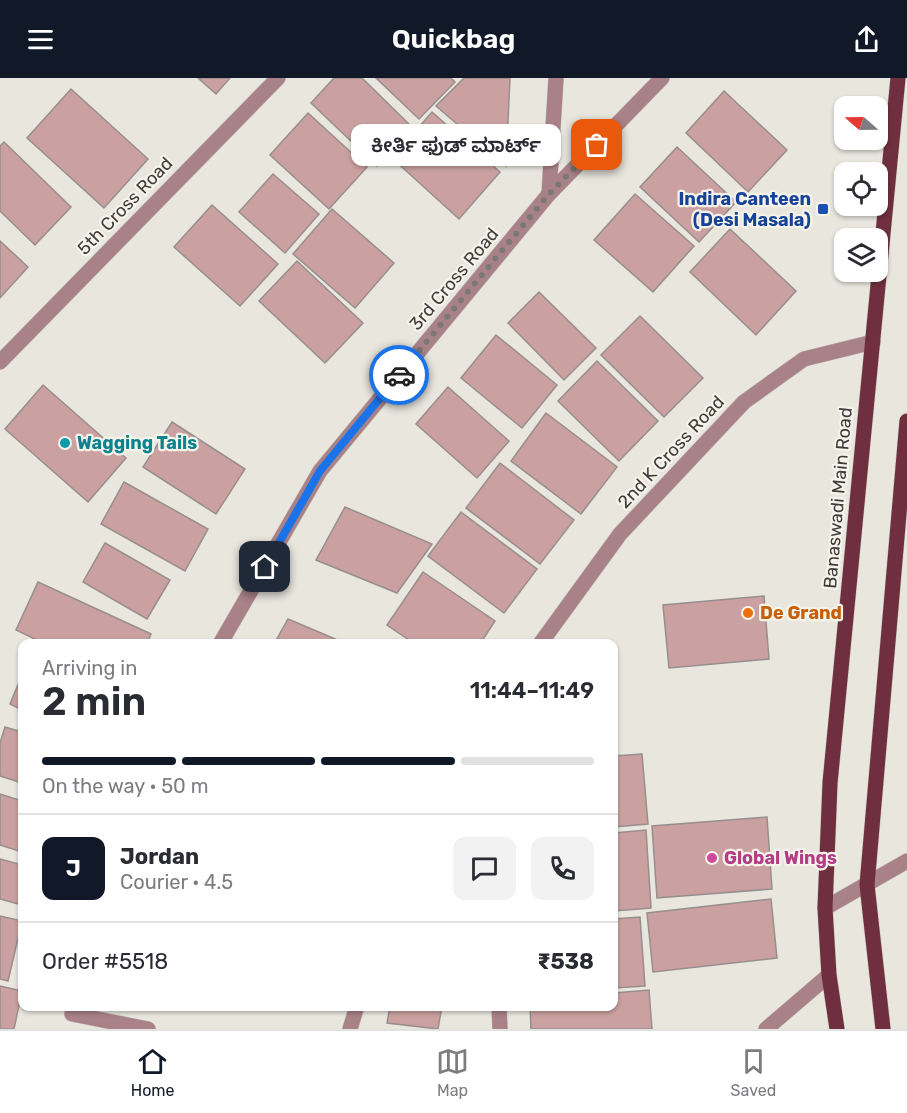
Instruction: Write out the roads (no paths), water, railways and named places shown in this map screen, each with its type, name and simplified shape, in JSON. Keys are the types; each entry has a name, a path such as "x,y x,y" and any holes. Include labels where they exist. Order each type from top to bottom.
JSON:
{"main road":[{"name":"Banaswadi Main Road","path":"837,1029 829,975 825,908 830,783 898,78"},
{"path":"883,1029 867,885 907,421"}],"street":[{"name":"5th Cross Road","path":"0,362 278,78"},
{"path":"549,194 556,78"},
{"name":"3rd Cross Road","path":"223,639 320,471 549,194 662,78"},
{"name":"2nd K Cross Road","path":"544,639 621,534 744,402 804,359 873,342"},
{"path":"825,908 907,861"},
{"path":"766,1029 829,975"},
{"path":"350,1029 355,1011"},
{"path":"499,1011 500,1029"},
{"path":"72,1017 148,1029"}],"place":[{"name":"ಕೀರ್ತಿ ಫುಡ್ ಮಾರ್ಟ್","path":"597,145"},
{"name":"Indira Canteen (Desi Masala)","path":"823,209"},
{"name":"Wagging Tails","path":"65,443"},
{"name":"De Grand","path":"748,613"},
{"name":"Global Wings","path":"712,858"}]}
